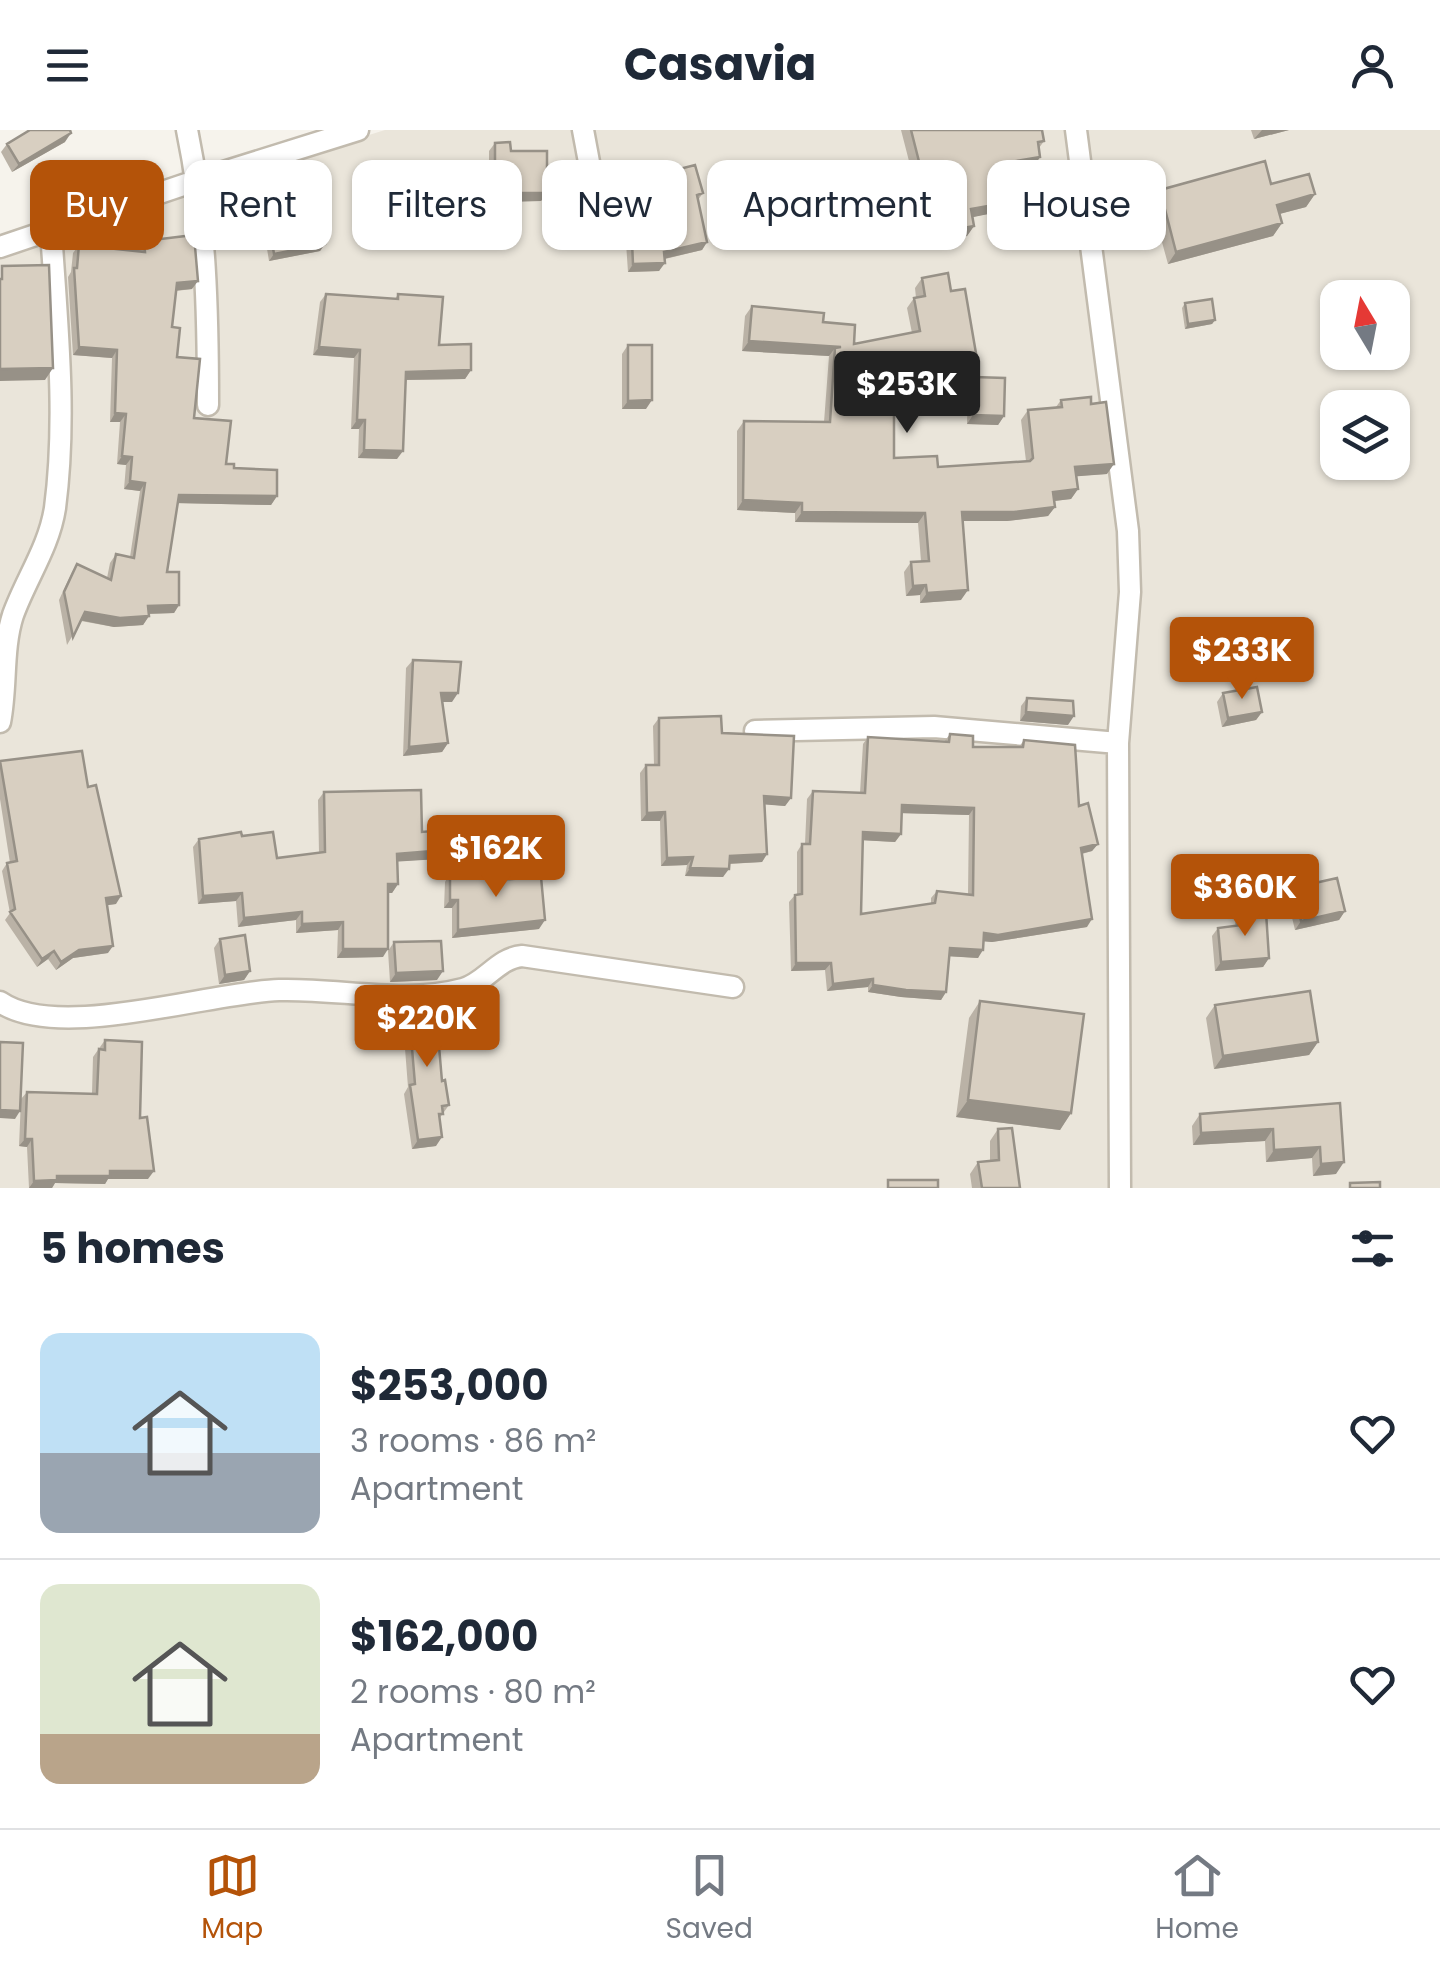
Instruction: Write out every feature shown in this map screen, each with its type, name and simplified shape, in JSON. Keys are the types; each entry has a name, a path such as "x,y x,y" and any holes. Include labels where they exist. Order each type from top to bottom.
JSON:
{"street":[{"path":"188,130 194,160"},
{"path":"262,160 358,130"},
{"path":"584,130 589,160"},
{"path":"1076,130 1128,531 1130,592 1118,743 1120,1188"},
{"path":"0,247 30,238"},
{"path":"0,722 12,617 42,552 54,514 60,462 52,250"},
{"path":"204,250 208,405"},
{"path":"755,731 934,727 1118,743"},
{"path":"0,1002 19,1011 47,1016 91,1017 277,990 436,993 473,985 508,960 522,956 733,988"}],"shaded area":[{"path":"385,130 1440,130 1440,1188 0,1188 0,240 30,232 30,250 164,250 164,198 184,193 184,250 332,250 332,160 289,160"}],"building":[{"path":"30,130 71,133 19,164 7,144"},
{"path":"911,130 1042,130 1044,141 1038,142 1040,157 987,160 987,206 971,209 974,226 967,227 967,160 919,160"},
{"path":"510,142 511,151 547,151 547,160 542,160 542,193 522,193 522,160 495,160 495,143"},
{"path":"1265,161 1271,184 1309,174 1315,194 1277,205 1282,223 1176,252 1166,213 1166,188"},
{"path":"695,165 703,193 697,195 707,242 687,247 687,167"},
{"path":"184,236 184,250 195,250 198,281 177,283 172,327 180,328 177,357 200,359 194,418 231,421 226,464 234,464 234,468 277,470 277,496 179,495 167,572 179,572 179,605 148,606 149,616 120,618 85,612 73,637 64,592 77,564 111,580 116,554 134,558 145,483 130,481 132,457 122,456 126,414 115,413 117,350 79,347 74,268 79,250 164,250 164,239"},
{"path":"632,250 673,250 664,252 665,263 633,264"},
{"path":"49,265 53,368 0,369 2,266"},
{"path":"948,273 951,291 965,289 978,365 949,370 948,365 894,376 894,458 937,456 938,467 1030,461 1033,458 1028,410 1062,407 1061,400 1091,397 1091,404 1106,402 1114,464 1075,467 1078,489 1053,492 1055,507 962,512 968,590 927,593 926,585 913,586 911,562 929,561 925,513 802,512 802,503 743,500 744,421 830,422 835,348 841,347 749,341 752,306 824,313 823,322 855,325 854,344 920,331 914,298 925,296 922,278"},
{"path":"326,294 398,299 398,294 443,297 439,345 471,344 471,370 406,372 403,451 364,450 365,420 357,420 360,350 319,347"},
{"path":"1212,299 1215,320 1188,324 1185,303"},
{"path":"628,345 652,345 652,400 628,401"},
{"path":"974,377 1005,378 1004,416 973,415"},
{"path":"413,660 461,662 458,693 441,693 448,743 409,747"},
{"path":"1257,687 1262,712 1228,718 1223,693"},
{"path":"1027,698 1073,701 1074,716 1026,712"},
{"path":"721,716 722,733 794,736 791,798 764,796 767,854 730,856 729,869 690,868 693,857 667,858 665,812 647,813 646,765 659,765 659,718"},
{"path":"950,734 973,736 973,747 1023,747 1024,740 1075,745 1079,806 1088,803 1098,844 1081,848 1092,919 998,935 984,933 983,950 950,948 946,992 873,985 873,979 833,984 831,963 796,963 795,895 802,894 802,844 810,844 813,791 865,793 868,737 949,742","holes":["902,805 974,808 973,895 937,891 935,903 861,914 863,832 901,834"]},
{"path":"82,751 88,787 96,785 121,896 106,898 113,946 79,950 61,962 54,951 42,959 10,912 15,909 7,863 17,861 0,761"},
{"path":"421,790 422,832 444,830 445,850 397,854 398,884 388,884 388,949 343,949 343,922 302,924 302,912 244,918 242,893 203,896 199,839 241,832 242,836 273,832 277,858 325,852 324,792"},
{"path":"450,873 496,874 496,880 541,877 545,920 458,930 458,900 450,900"},
{"path":"1337,878 1345,911 1301,921 1293,888"},
{"path":"1266,912 1269,958 1221,962 1218,928 1242,925 1241,915"},
{"path":"245,935 250,971 225,975 220,939"},
{"path":"441,941 443,971 396,973 394,942"},
{"path":"1310,991 1318,1042 1223,1056 1215,1005"},
{"path":"435,1000 442,1081 445,1080 449,1105 442,1106 443,1114 439,1114 442,1137 418,1140 410,1085 415,1084 408,1001"},
{"path":"980,1001 1084,1014 1071,1113 968,1100"},
{"path":"105,1040 142,1042 140,1118 147,1117 154,1171 110,1171 110,1176 57,1176 57,1180 34,1181 32,1139 25,1139 27,1092 97,1094 99,1049 105,1050"},
{"path":"0,1042 23,1043 20,1111 0,1110"},
{"path":"1340,1103 1344,1162 1321,1164 1320,1147 1274,1150 1273,1129 1201,1133 1200,1114"},
{"path":"1012,1128 1020,1188 982,1188 978,1162 999,1160 998,1129"},
{"path":"888,1180 938,1180 938,1188 888,1188"},
{"path":"1380,1182 1380,1188 1350,1188 1350,1183"}]}
